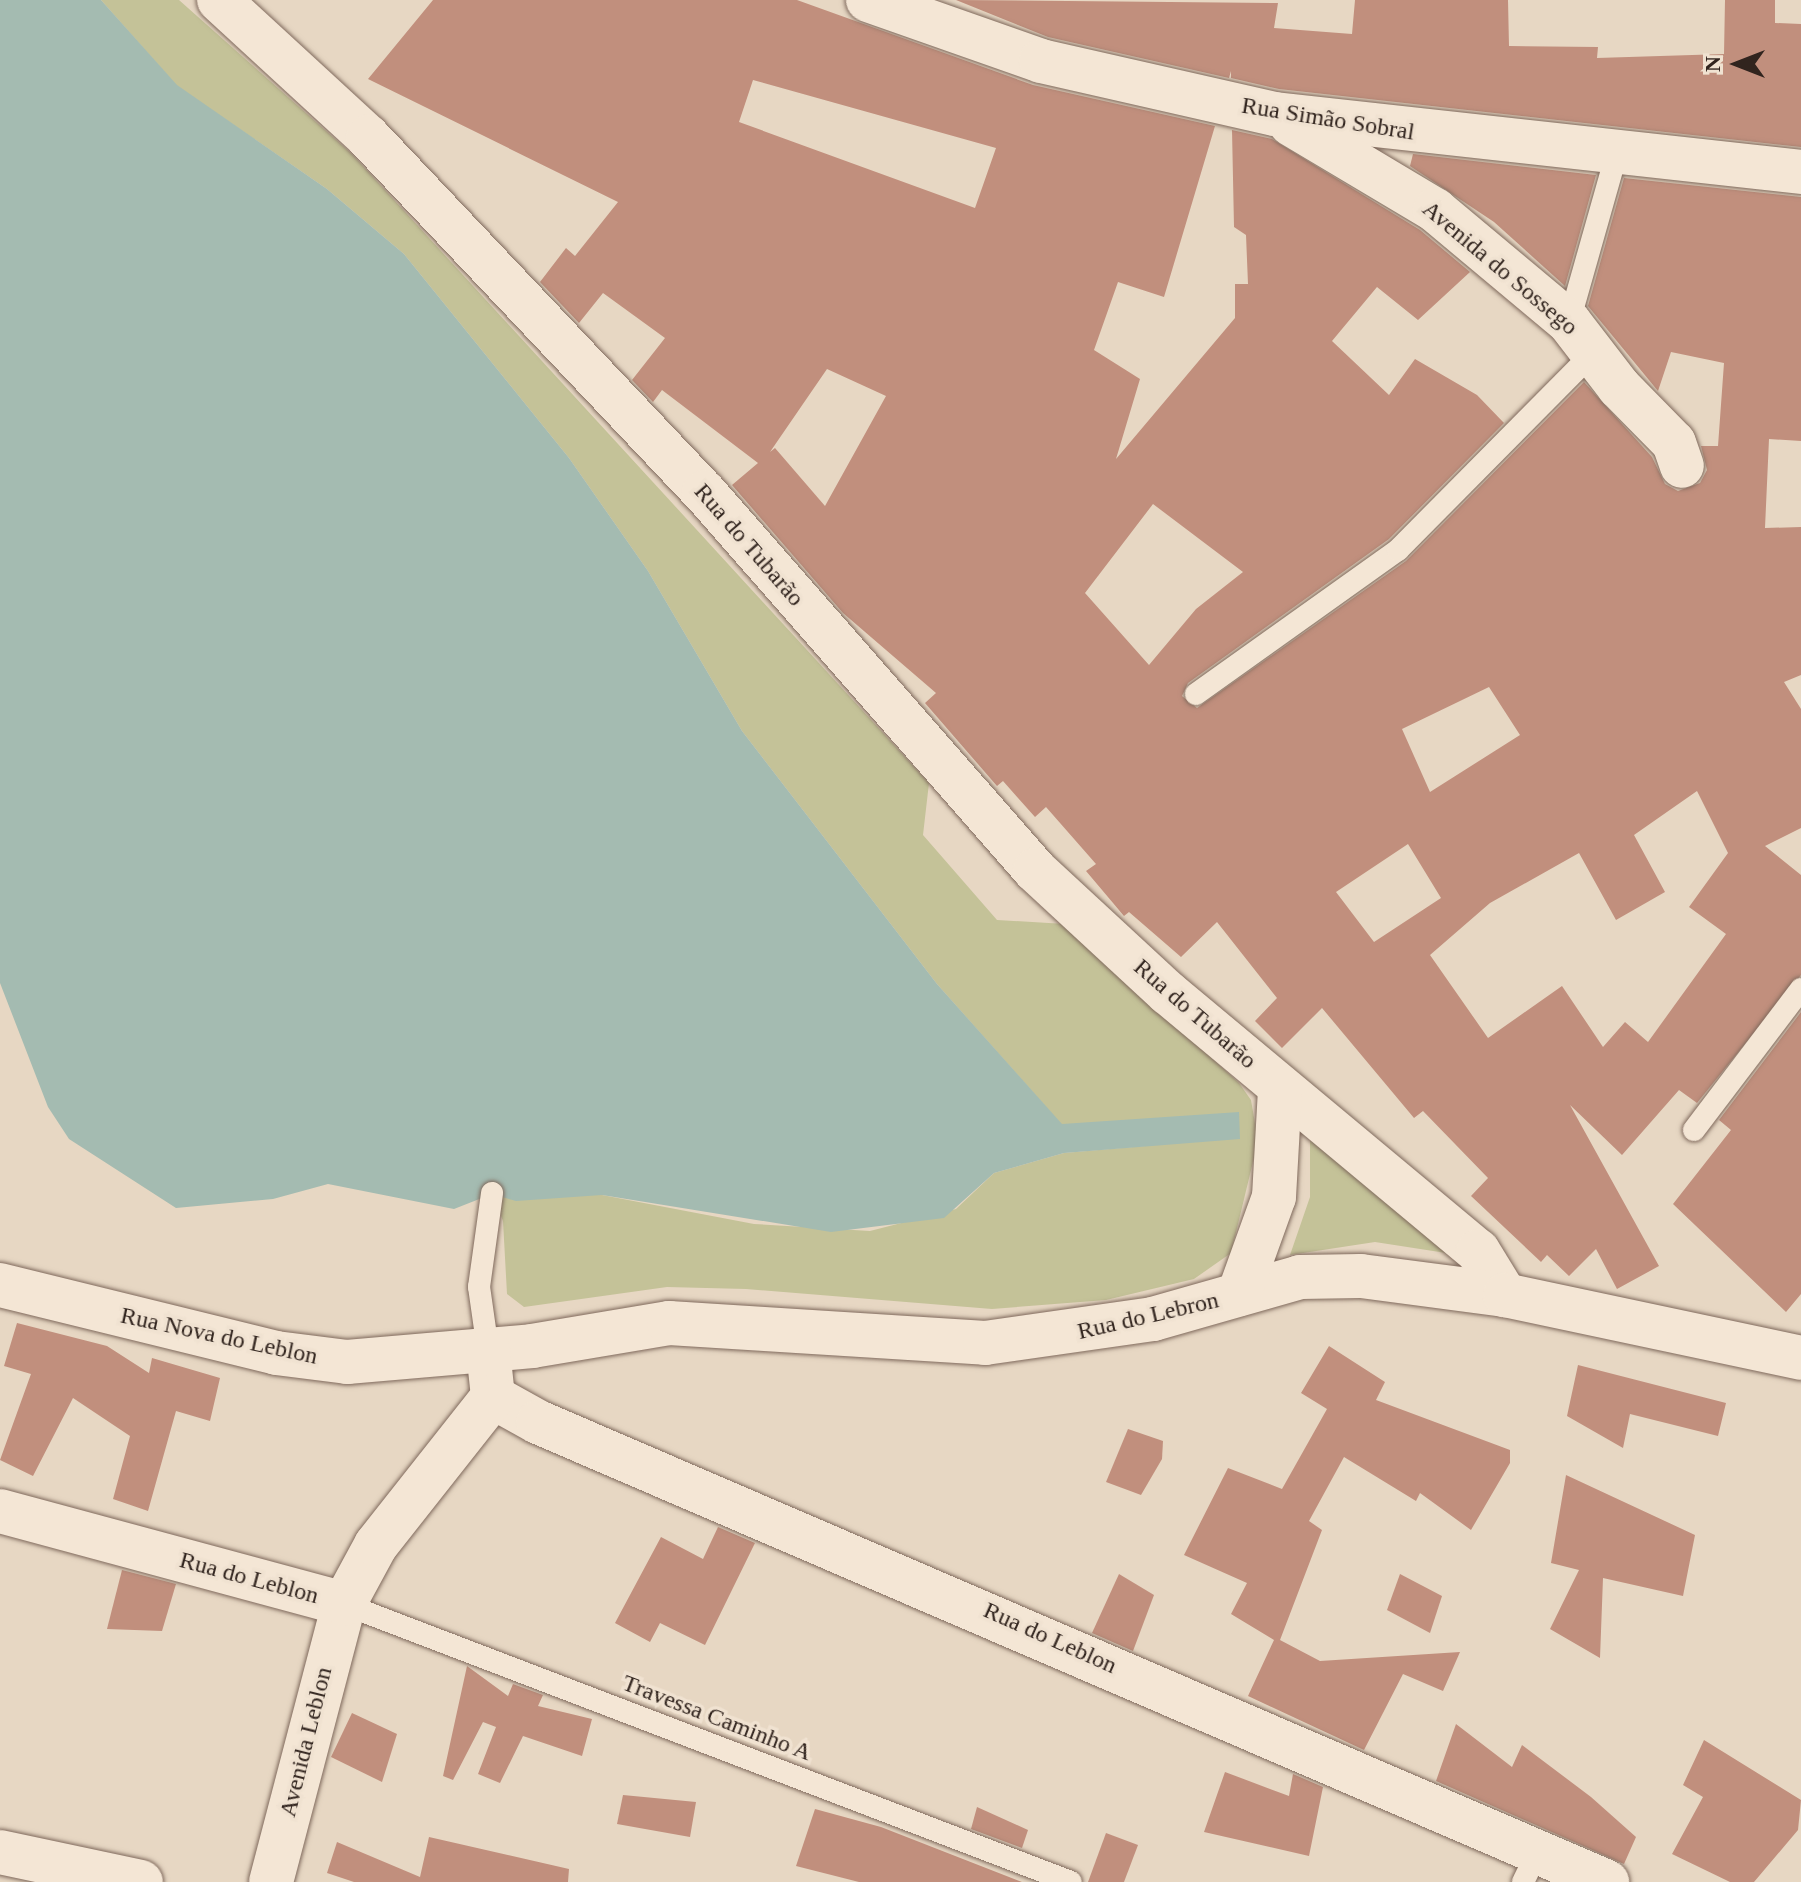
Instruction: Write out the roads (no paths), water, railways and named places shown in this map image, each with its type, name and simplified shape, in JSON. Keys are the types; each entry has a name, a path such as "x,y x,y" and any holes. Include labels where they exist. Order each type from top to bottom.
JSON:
{"street":[{"name":"Rua do Tubarão","path":"219,0 368,137 704,492 1035,870 1280,1088 1478,1251 1505,1295"},
{"name":"Rua Simão Sobral","path":"868,0 1041,61 1275,114 1801,172"},
{"name":"Avenida do Sossego","path":"1275,114 1435,210 1583,336 1619,387 1674,443 1682,466"},
{"name":"Rua do Tubarão","path":"1239,1294 1274,1197 1280,1088"},
{"name":"Rua do Lebron","path":"488,1350 669,1323 985,1343 1153,1319 1300,1277 1361,1276 1505,1295 1801,1358"},
{"name":"Rua Nova do Leblon","path":"0,1285 276,1353 347,1362 488,1350"},
{"path":"488,1350 493,1397"},
{"name":"Rua do Leblon","path":"0,1511 344,1604 376,1545 493,1397 1530,1868 1607,1882"},
{"name":"Avenida Leblon","path":"271,1882 344,1604"},
{"path":"0,1852 141,1882"}],"lane":[{"path":"1196,694 1398,550 1583,336 1617,152"},
{"path":"1694,1130 1801,989"},
{"path":"488,1350 479,1287 492,1193"},
{"name":"Travessa Caminho A","path":"344,1604 1071,1882"}]}
